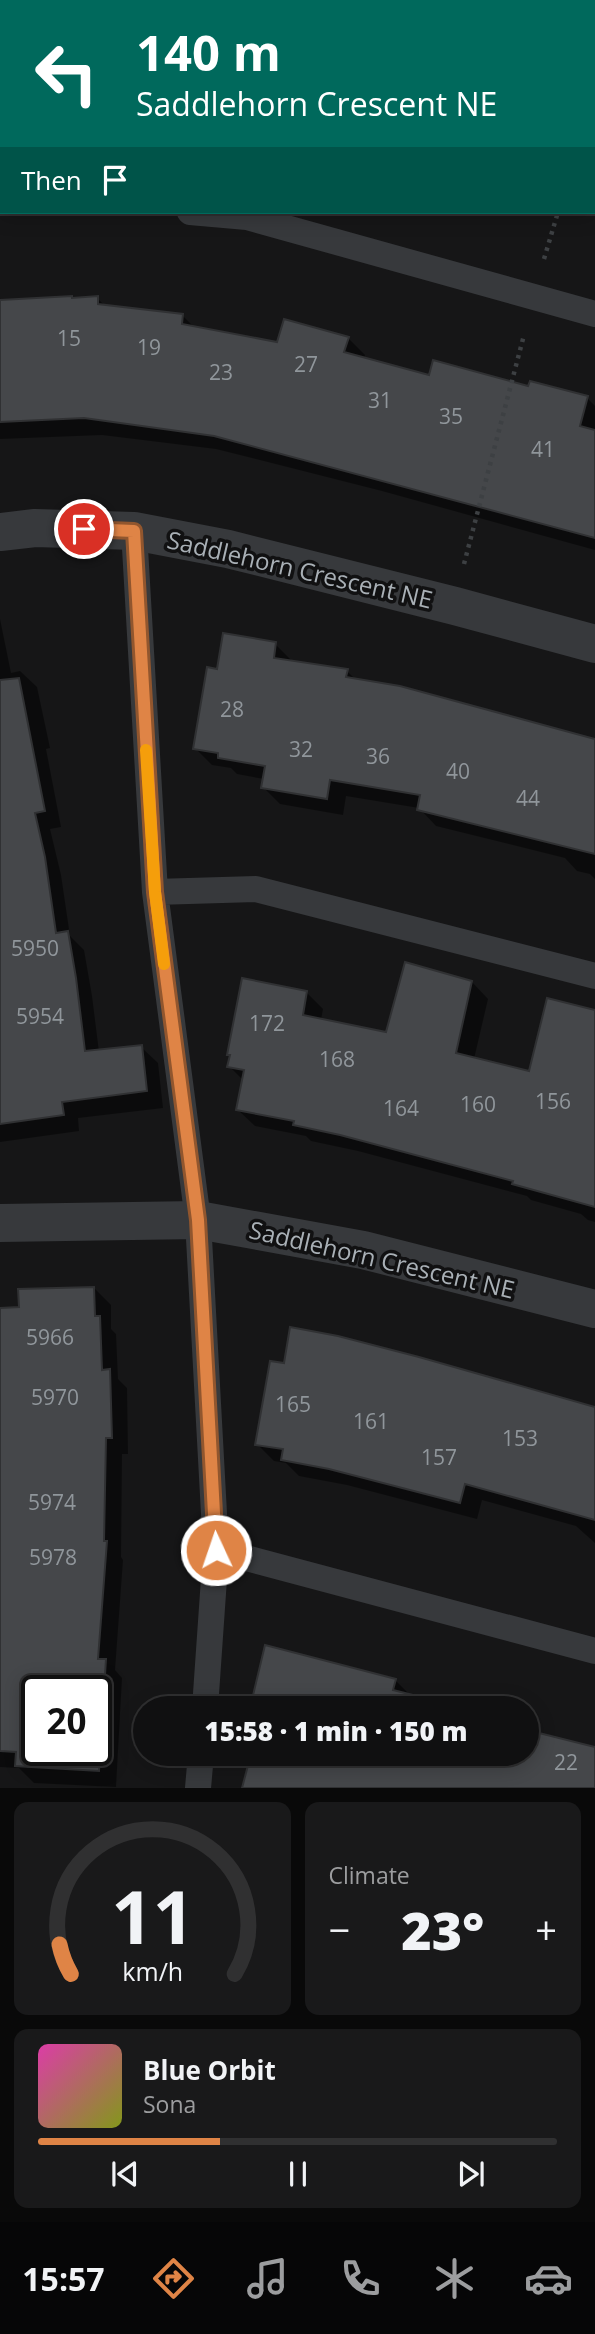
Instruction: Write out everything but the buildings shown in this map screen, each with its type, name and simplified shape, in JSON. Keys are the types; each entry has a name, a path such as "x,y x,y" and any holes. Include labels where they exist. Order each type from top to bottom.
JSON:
{"street":[{"name":"Saddlehorn Crescent NE","path":"0,532 35,528 134,531 228,549 595,644"},
{"name":"Saddlehorn Crescent NE","path":"0,1223 198,1220 363,1250 595,1309"}],"lane":[{"path":"213,214 247,217 595,314"},
{"path":"134,531 155,892 198,1220 216,1550 206,1696"},
{"path":"155,892 256,889 595,976"},
{"path":"216,1550 595,1651"},
{"path":"198,1788 200,1766"}],"path":[{"path":"455,606 533,297 557,214"}],"slow traffic":[{"path":"146,750 155,892 164,964"}],"route":[{"path":"84,529 134,531 155,892 198,1220 216,1550"}]}
